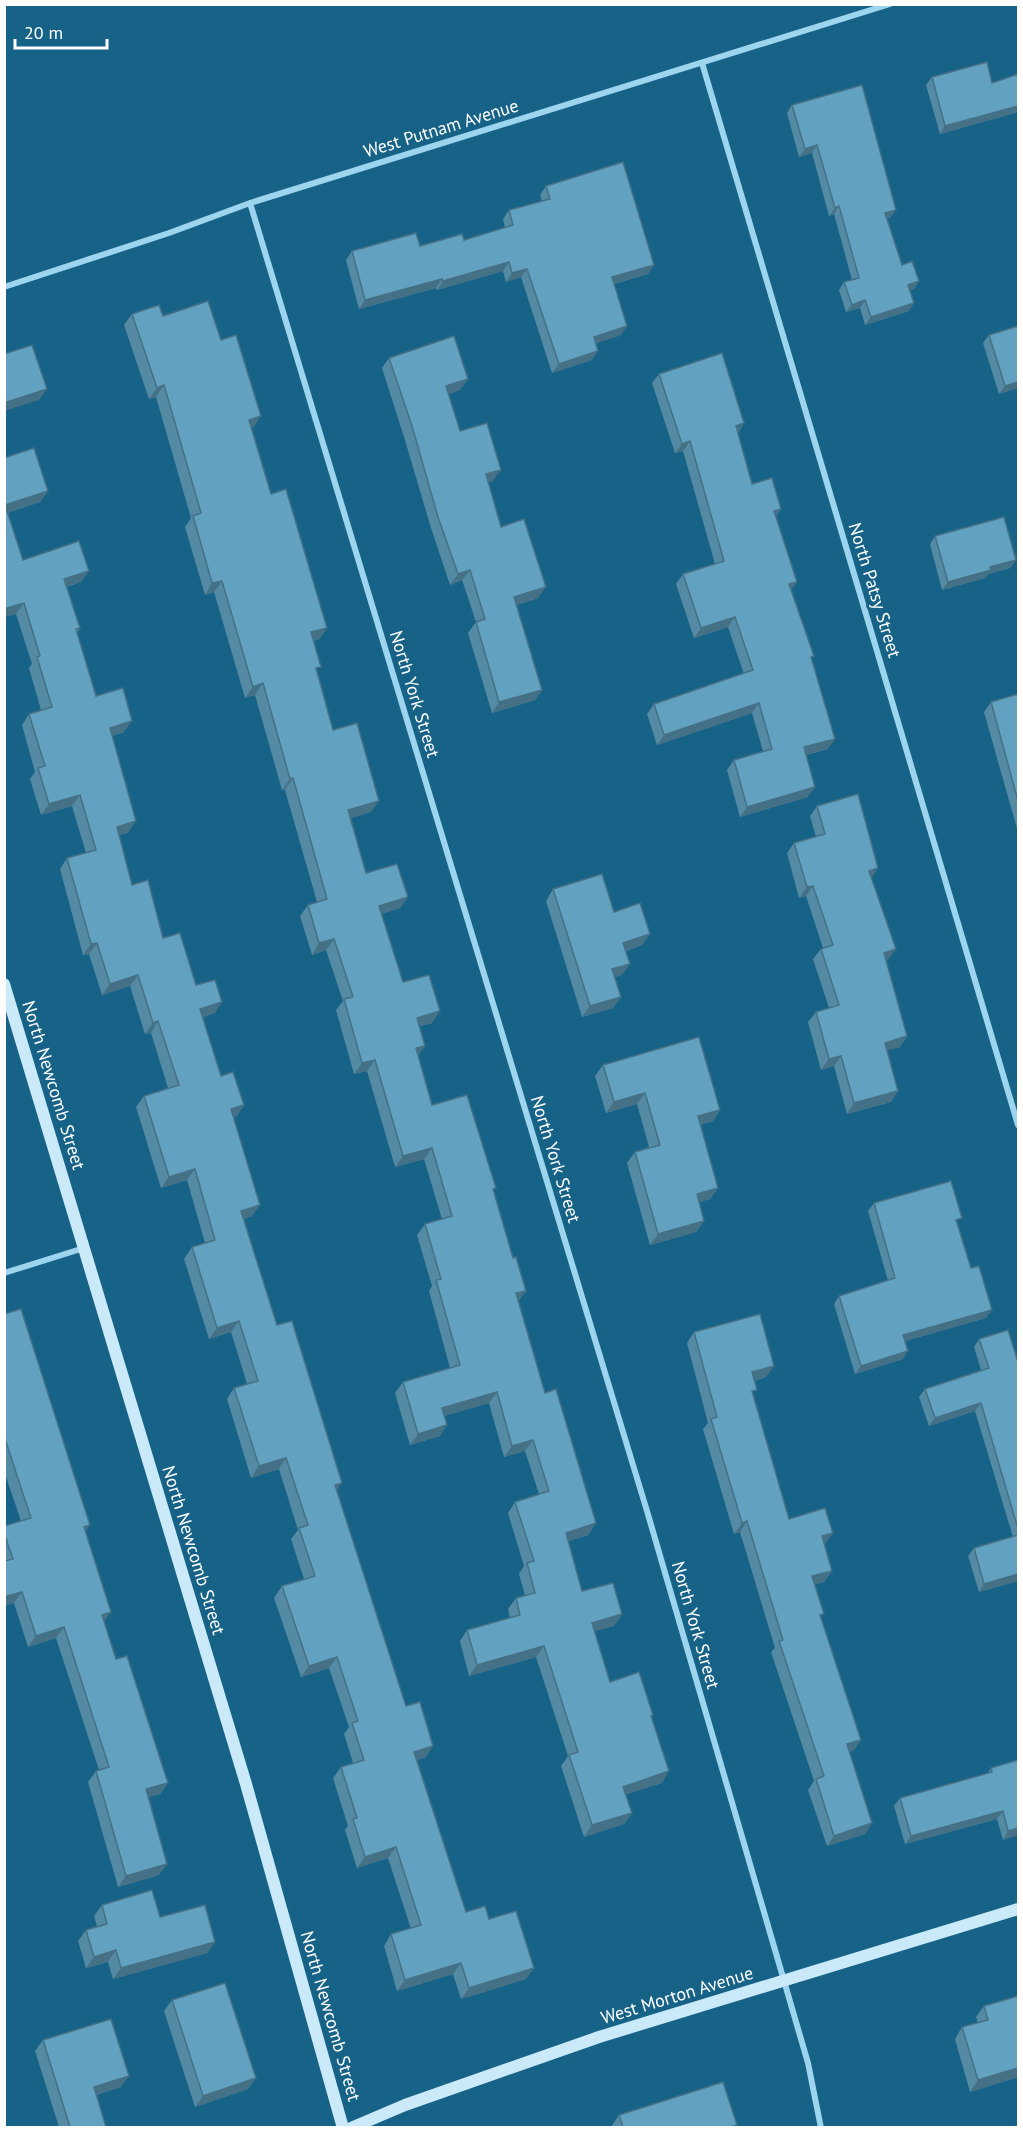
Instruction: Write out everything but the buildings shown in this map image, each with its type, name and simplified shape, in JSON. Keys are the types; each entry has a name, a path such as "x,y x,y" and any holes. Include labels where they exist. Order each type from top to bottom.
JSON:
{"main road":[{"name":"North Newcomb Street","path":"4,984 246,1784 343,2127"},
{"name":"West Morton Avenue","path":"351,2127 492,2073 599,2037 1018,1909"}],"street":[{"name":"West Putnam Avenue","path":"4,287 169,233 250,203 890,4"},
{"name":"North Patsy Street","path":"702,63 1018,1125"},
{"name":"North York Street","path":"250,203 647,1511 784,1981 815,2091 821,2127"},
{"path":"4,1273 84,1248"}]}
